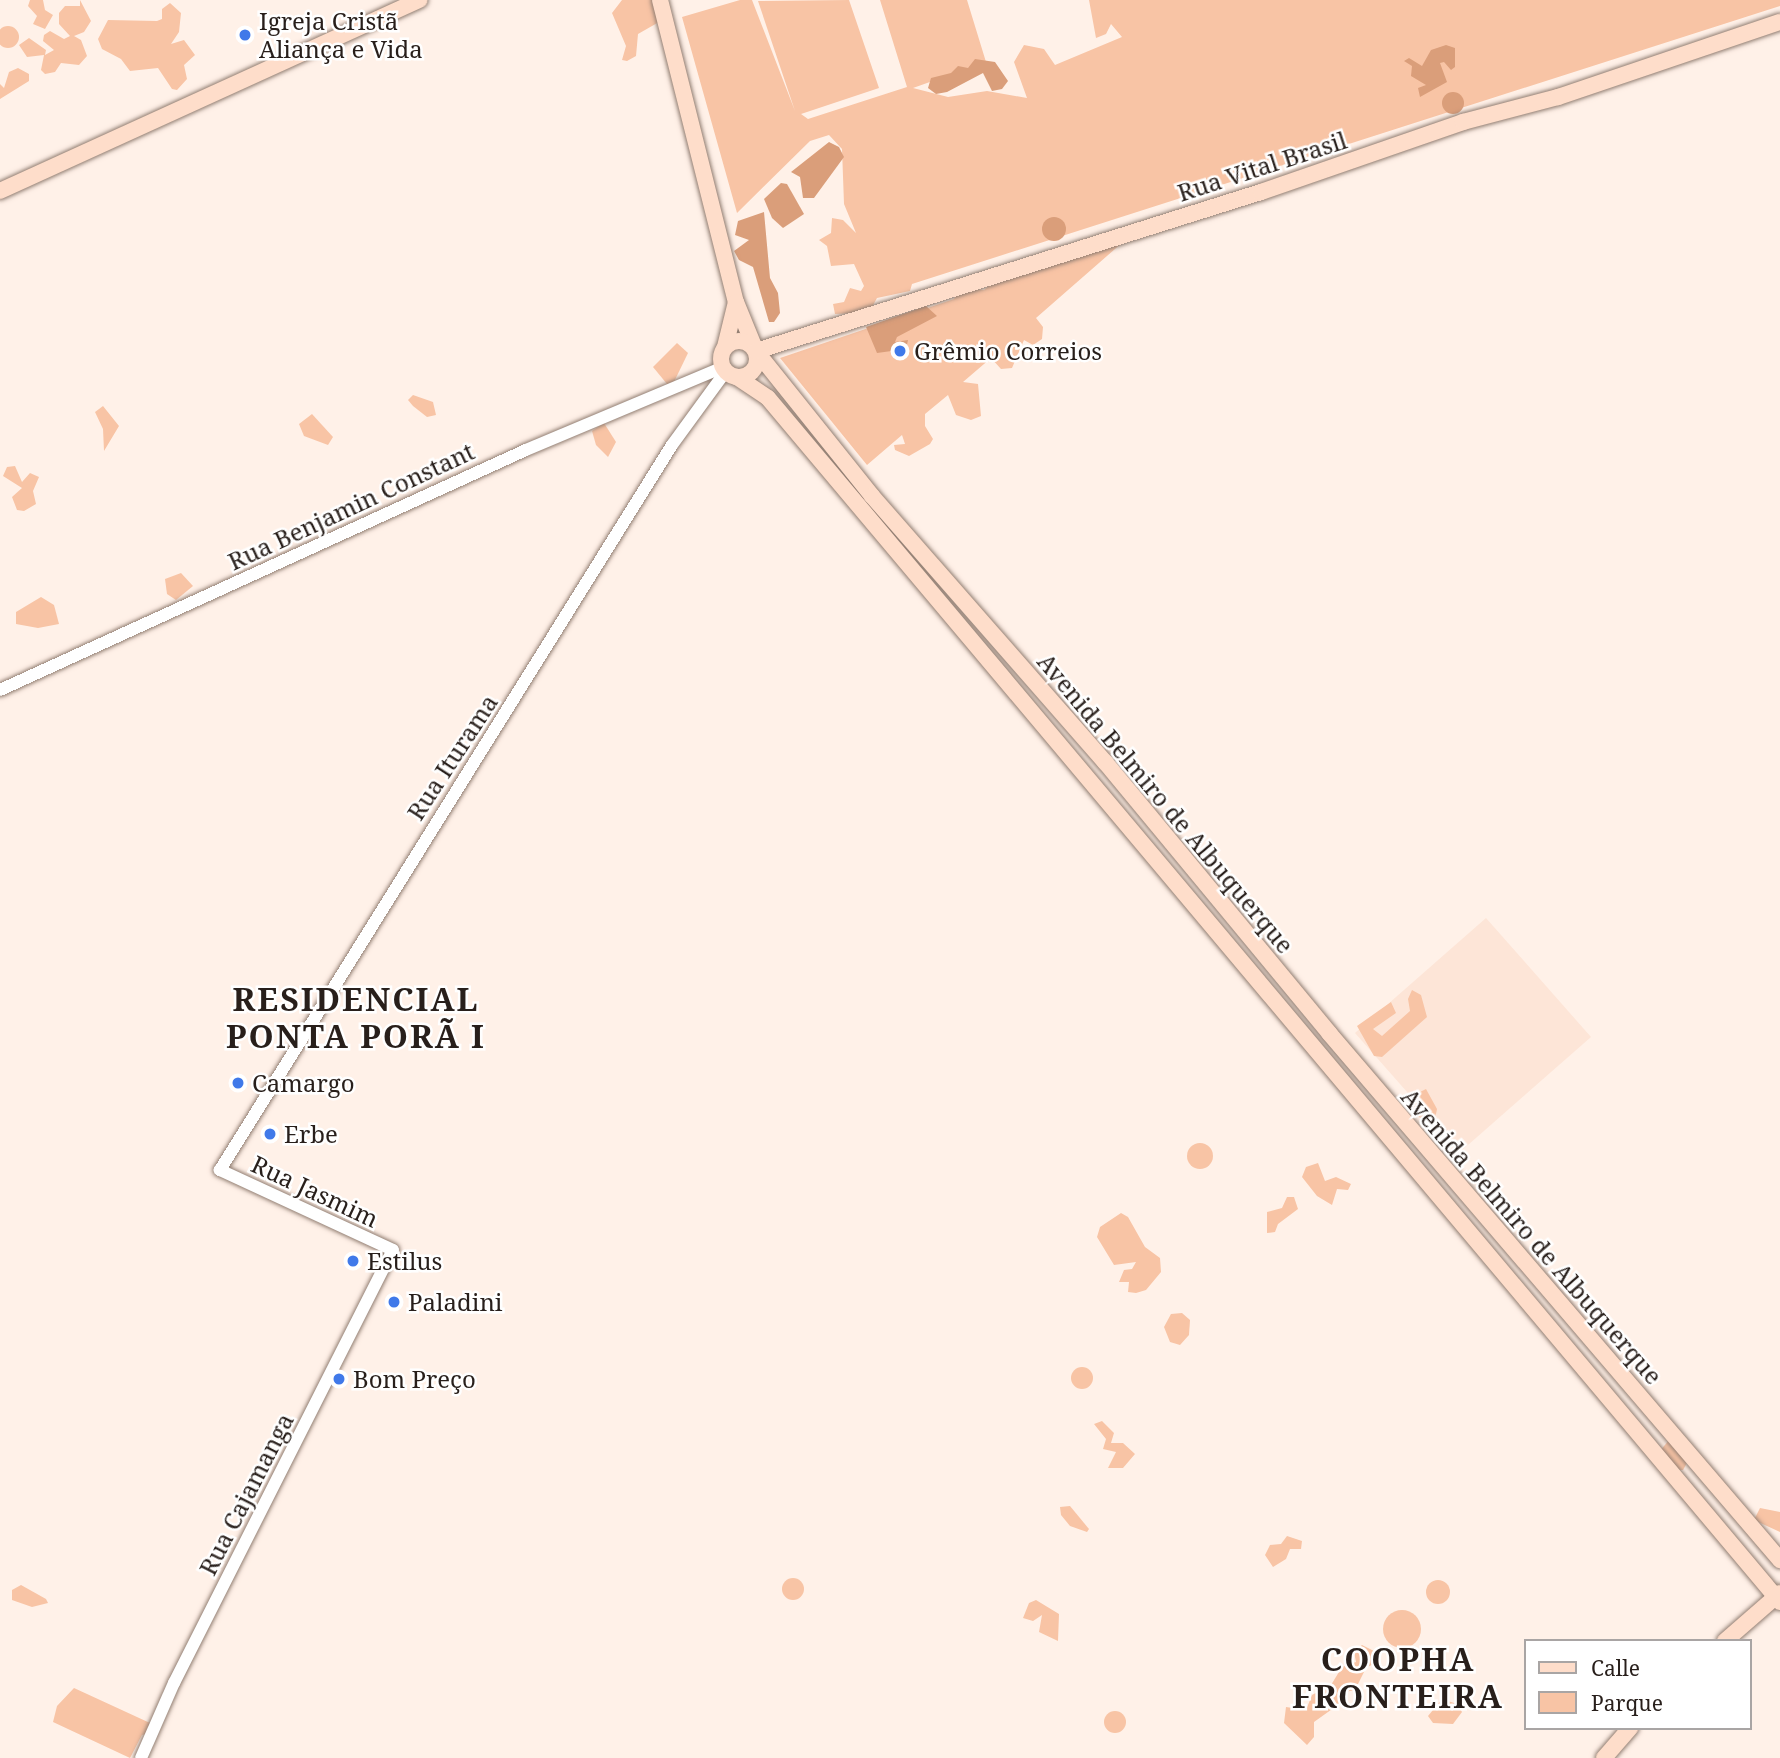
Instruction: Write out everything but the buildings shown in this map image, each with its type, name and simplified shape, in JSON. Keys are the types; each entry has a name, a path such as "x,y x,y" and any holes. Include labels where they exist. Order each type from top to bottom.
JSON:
{"main road":[{"path":"0,191 420,0"},
{"name":"Avenida Belmiro de Albuquerque","path":"660,0 736,302 756,351 872,496 1105,762 1329,1032 1780,1560"},
{"name":"Rua Vital Brasil","path":"756,351 1274,188 1463,122 1558,97 1780,22"},
{"path":"725,347 744,341 756,351 755,368 728,372 725,347 736,302"},
{"name":"Avenida Belmiro de Albuquerque","path":"728,372 768,398 1779,1597"},
{"path":"1727,1639 1779,1597"},
{"path":"1604,1758 1628,1730"}],"street":[{"name":"Rua Benjamin Constant","path":"0,690 526,450 728,372"},
{"name":"Rua Iturama","path":"220,1170 673,445 728,372"},
{"name":"Rua Jasmim","path":"220,1170 393,1250"},
{"name":"Rua Cajamanga","path":"141,1758 174,1682 393,1250"}],"shaded area":[{"path":"1446,45 1455,48 1455,67 1451,70 1444,62 1440,63 1447,82 1420,97 1418,88 1426,85 1411,76 1412,66 1404,61 1409,58 1422,66 1431,50"},
{"path":"975,59 995,62 1008,81 1002,89 992,91 983,73 947,92 936,94 928,88 931,78 951,73 958,66 968,68"},
{"path":"1453,92 1463,99 1464,103 1457,113 1453,114 1443,107 1442,103 1449,93"},
{"path":"829,142 839,147 844,157 814,198 803,198 800,177 791,172"},
{"path":"781,183 787,184 804,214 783,228 772,218 764,199"},
{"path":"764,212 770,278 778,293 780,313 774,322 769,322 753,267 739,260 734,251 749,240 735,235 738,221"},
{"path":"1054,217 1063,220 1066,229 1063,238 1054,241 1045,238 1042,229 1045,220"},
{"path":"926,306 937,316 897,337 895,342 908,340 906,349 877,353 866,327"},
{"path":"1486,918 1591,1037 1460,1152 1355,1033"}],"green space":[{"path":"30,0 43,0 45,10 53,15 45,29 33,24 37,16 28,6"},
{"path":"80,0 91,21 84,32 74,36 81,40 87,56 79,65 61,63 55,72 45,74 41,70 44,55 27,57 19,45 29,38 46,50 45,55 54,50 43,41 44,35 50,31 64,39 70,36 59,24 59,13 65,6 80,6"},
{"path":"622,0 652,0 659,22 638,34 636,56 627,61 622,60 626,46 612,13"},
{"path":"740,0 752,0 795,111 758,1 849,0 879,88 801,114 808,119 907,87 880,0 967,0 986,62 913,88 948,97 987,91 1027,98 1014,62 1024,45 1044,49 1055,65 1122,37 1111,24 1106,34 1096,38 1089,0 1780,0 1780,6 912,284 910,291 877,298 872,307 857,313 835,314 833,304 844,302 850,288 861,291 864,286 854,264 831,266 827,246 819,240 831,233 832,218 843,220 856,233 844,204 842,149 829,135 810,141 737,213 682,17"},
{"path":"170,3 181,13 179,32 171,44 184,40 195,55 184,65 187,79 177,90 172,89 158,68 130,71 121,59 102,49 98,39 108,20 157,21 162,19 162,9"},
{"path":"8,26 16,29 16,45 8,48 0,45 0,29"},
{"path":"18,68 29,74 29,81 0,99 0,84 4,88 9,72"},
{"name":"Grêmio Correios","path":"1123,242 1036,318 1043,327 1042,339 1033,345 1024,340 1012,368 1001,369 991,358 963,382 978,384 981,416 971,420 956,415 948,395 925,414 925,426 933,439 930,444 909,456 895,450 894,445 905,444 902,435 867,465 780,358 954,299 961,288 984,290 999,277"},
{"path":"677,343 688,353 673,384 667,384 653,367"},
{"path":"413,395 433,402 436,415 427,417 413,406 408,400"},
{"path":"103,406 119,426 104,451 103,429 95,412"},
{"path":"312,414 333,437 328,445 304,436 299,424"},
{"path":"604,423 616,442 608,457 596,445 592,431"},
{"path":"15,466 22,482 30,473 39,477 33,491 36,504 24,511 17,510 12,497 22,488 3,476 7,467"},
{"path":"181,573 193,586 176,600 167,594 165,579"},
{"path":"41,597 54,605 59,624 38,628 16,624 16,612"},
{"path":"1412,990 1421,995 1427,1017 1382,1057 1374,1056 1357,1026 1391,1002 1396,1013 1373,1029 1382,1036 1410,1011 1408,999"},
{"path":"1426,1089 1437,1109 1435,1119 1428,1121 1412,1114 1409,1106 1410,1097"},
{"path":"1200,1143 1209,1147 1213,1156 1209,1165 1200,1169 1191,1165 1187,1156 1191,1147"},
{"path":"1318,1163 1325,1181 1336,1177 1351,1184 1348,1190 1337,1189 1332,1205 1317,1196 1302,1177 1306,1167"},
{"path":"1287,1197 1294,1197 1298,1209 1278,1224 1275,1232 1267,1233 1267,1212 1282,1208"},
{"path":"1121,1213 1128,1217 1145,1247 1160,1258 1161,1272 1146,1290 1136,1293 1128,1292 1129,1282 1119,1282 1124,1270 1132,1269 1136,1262 1114,1265 1097,1237 1100,1227"},
{"path":"1182,1313 1190,1320 1189,1335 1180,1345 1170,1342 1164,1327 1171,1314"},
{"path":"1082,1367 1090,1370 1093,1378 1090,1386 1082,1389 1074,1386 1071,1378 1074,1370"},
{"path":"1102,1421 1114,1433 1111,1443 1123,1443 1135,1454 1123,1468 1108,1468 1116,1452 1103,1449 1106,1439 1094,1424"},
{"path":"1669,1440 1688,1461 1683,1470 1677,1470 1660,1451"},
{"path":"1070,1506 1089,1529 1087,1532 1070,1526 1061,1515 1060,1507"},
{"path":"1760,1508 1780,1512 1780,1532 1754,1520"},
{"path":"1287,1536 1302,1541 1301,1549 1290,1549 1286,1559 1273,1567 1265,1555 1270,1545 1281,1544"},
{"path":"793,1578 801,1581 804,1589 801,1597 793,1600 785,1597 782,1589 785,1581"},
{"path":"1438,1580 1447,1583 1450,1592 1447,1601 1438,1604 1429,1601 1426,1592 1429,1583"},
{"path":"21,1585 46,1599 48,1603 32,1607 12,1600 12,1590"},
{"path":"1036,1600 1059,1614 1058,1641 1039,1632 1042,1615 1033,1621 1023,1618 1029,1603"},
{"path":"1402,1610 1415,1616 1421,1629 1415,1642 1402,1648 1389,1642 1383,1629 1389,1616"},
{"path":"1362,1645 1376,1652 1379,1661 1366,1668 1355,1690 1345,1692 1342,1702 1314,1722 1314,1737 1307,1745 1284,1723 1286,1707 1306,1710 1312,1695 1331,1685 1342,1667 1356,1662 1354,1652"},
{"path":"74,1688 150,1723 151,1733 142,1735 130,1758 53,1722 57,1706"},
{"path":"1442,1699 1457,1704 1462,1712 1453,1724 1433,1723 1428,1716"},
{"path":"1115,1711 1123,1714 1126,1722 1123,1730 1115,1733 1107,1730 1104,1722 1107,1714"}],"place":[{"name":"Igreja Cristã Aliança e Vida","path":"245,35"},
{"name":"Grêmio Correios","path":"900,351"},
{"name":"Camargo","path":"238,1083"},
{"name":"Erbe","path":"270,1134"},
{"name":"Estilus","path":"353,1261"},
{"name":"Paladini","path":"394,1302"},
{"name":"Bom Preço","path":"339,1379"}],"district":[{"name":"RESIDENCIAL PONTA PORÃ I","path":"356,1018"},
{"name":"COOPHA FRONTEIRA","path":"1398,1678"}]}
